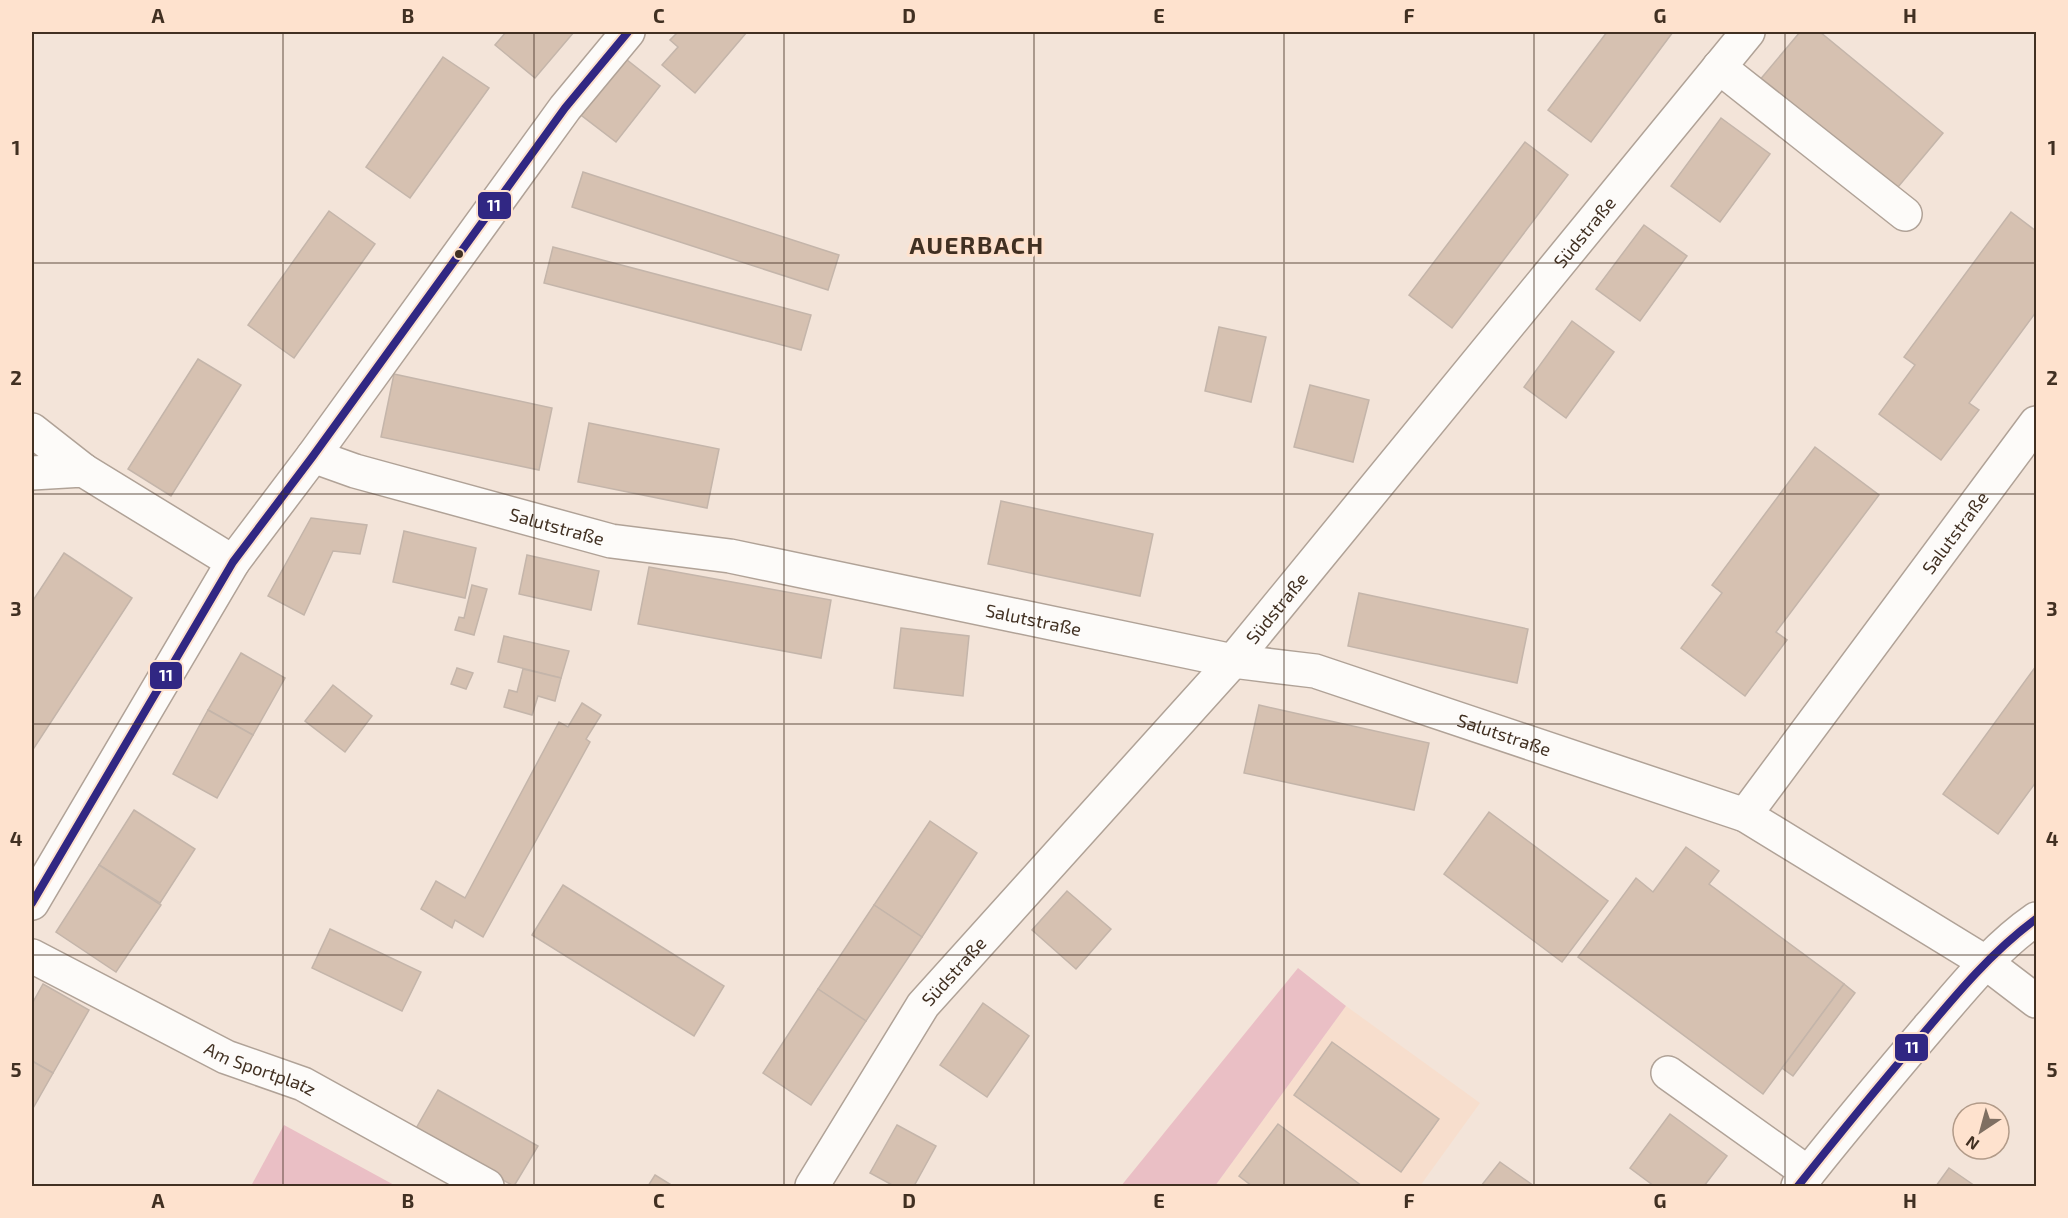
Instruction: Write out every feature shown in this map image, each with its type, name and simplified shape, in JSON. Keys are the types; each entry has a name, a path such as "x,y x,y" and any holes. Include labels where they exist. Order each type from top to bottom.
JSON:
{"street":[{"path":"32,903 233,562 313,456 565,108 628,32"},
{"name":"Südstraße","path":"812,1186 923,1005 1233,661 1748,32"},
{"path":"1719,67 1905,214"},
{"name":"Salutstraße","path":"1745,815 2037,423"},
{"path":"32,430 83,470 233,562"},
{"name":"Salutstraße","path":"313,456 356,471 611,541 730,556 1233,661 1315,671 1745,815 1985,962 2037,1001"},
{"path":"32,474 83,470"},
{"path":"1668,1073 1803,1180 1985,962 2014,934 2037,919"},
{"name":"Am Sportplatz","path":"32,956 226,1057 303,1084 487,1186"}],"shaded area":[{"path":"1298,968 1346,1006 1215,1186 1121,1186"},
{"path":"1346,1006 1480,1103 1420,1186 1215,1186"},
{"path":"284,1125 396,1186 251,1186"}],"building":[{"path":"506,32 574,32 535,78 495,45"},
{"path":"678,32 747,32 695,93 662,65 678,47 670,40"},
{"path":"1607,32 1673,32 1591,142 1548,110"},
{"path":"1800,32 1820,32 1943,133 1893,193 1759,81"},
{"path":"622,56 660,86 616,142 577,112"},
{"path":"443,57 489,88 410,198 366,167"},
{"path":"1721,118 1770,154 1720,222 1671,186"},
{"path":"1525,142 1568,175 1452,328 1409,295"},
{"path":"583,172 839,255 828,290 572,207"},
{"path":"329,211 375,244 294,358 248,325"},
{"path":"2011,212 2036,231 2036,312 1969,403 1979,410 1941,460 1879,414 1915,365 1904,357"},
{"path":"1644,225 1687,256 1640,321 1596,289"},
{"path":"553,247 811,315 801,350 544,283"},
{"path":"1572,321 1614,352 1566,418 1524,387"},
{"path":"1219,327 1266,337 1251,402 1205,391"},
{"path":"198,359 241,385 171,496 128,469"},
{"path":"394,374 552,408 539,470 381,437"},
{"path":"1310,385 1369,400 1353,462 1294,447"},
{"path":"589,423 719,449 707,508 578,482"},
{"path":"1815,447 1879,495 1776,632 1787,640 1745,696 1681,648 1722,593 1712,585"},
{"path":"1001,501 1153,534 1140,596 988,564"},
{"path":"311,518 367,525 360,554 333,551 304,615 268,596"},
{"path":"404,531 476,548 465,598 393,582"},
{"path":"64,553 132,598 32,751 32,602"},
{"path":"527,555 599,571 591,610 519,594"},
{"path":"649,567 831,600 821,658 638,624"},
{"path":"472,585 487,589 474,635 455,630 459,617 464,618"},
{"path":"1359,593 1528,629 1517,683 1348,646"},
{"path":"901,628 969,636 963,696 894,688"},
{"path":"504,636 569,651 561,678 498,662"},
{"path":"241,653 285,678 253,735 208,710"},
{"path":"2036,666 2036,782 1998,834 1943,794"},
{"path":"457,668 473,673 466,689 451,684"},
{"path":"523,669 561,678 555,701 538,696 532,715 504,707 509,690 517,692"},
{"path":"333,685 372,716 345,752 305,721"},
{"path":"582,703 601,715 586,739 590,742 483,937 455,920 452,928 421,909 436,881 465,898 559,722 568,727"},
{"path":"1259,705 1429,743 1414,810 1244,773"},
{"path":"208,710 253,735 217,798 173,774"},
{"path":"134,810 195,849 160,903 99,865"},
{"path":"1489,812 1608,901 1562,962 1444,874"},
{"path":"930,821 977,853 922,937 874,905"},
{"path":"1686,847 1719,871 1709,884 1844,984 1763,1094 1578,957 1636,878 1653,892"},
{"path":"99,865 161,905 116,972 56,932"},
{"path":"563,885 724,986 694,1036 532,935"},
{"path":"1067,891 1111,929 1076,969 1032,930"},
{"path":"874,905 922,937 866,1021 818,989"},
{"path":"330,929 421,972 402,1011 312,968"},
{"path":"43,984 89,1010 53,1073 32,1061 32,1004"},
{"path":"1844,984 1855,993 1793,1076 1782,1068"},
{"path":"818,989 866,1021 811,1105 763,1073"},
{"path":"983,1003 1029,1036 987,1097 940,1065"},
{"path":"1332,1042 1439,1119 1401,1172 1294,1095"},
{"path":"32,1061 53,1073 32,1110"},
{"path":"438,1090 538,1146 514,1186 414,1132"},
{"path":"1670,1114 1727,1156 1704,1186 1654,1186 1630,1168"},
{"path":"1278,1124 1362,1186 1252,1186 1239,1176"},
{"path":"897,1125 936,1146 914,1186 894,1186 870,1173"},
{"path":"1500,1162 1534,1186 1481,1186"},
{"path":"1949,1168 1975,1186 1936,1186"},
{"path":"655,1175 673,1186 648,1186"}],"transit line":[{"name":"11","path":"32,903 233,562 313,456 565,108 628,32"},
{"name":"11","path":"1798,1186 1872,1094 1959,992 2003,946 2036,919"}],"district":[{"name":"AUERBACH","path":"977,244"}]}
